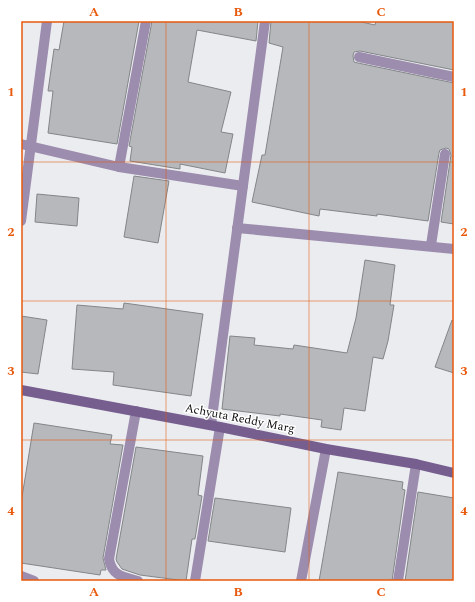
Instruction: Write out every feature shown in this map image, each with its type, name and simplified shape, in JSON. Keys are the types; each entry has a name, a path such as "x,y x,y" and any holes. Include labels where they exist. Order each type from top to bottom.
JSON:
{"street":[{"path":"21,220 26,145 47,21"},
{"path":"120,167 146,21"},
{"path":"195,581 216,426 243,186 265,21"},
{"path":"359,58 454,77"},
{"path":"26,145 120,167 243,186"},
{"path":"431,245 445,154"},
{"path":"238,228 431,245 454,249"},
{"name":"Achyuta Reddy Marg","path":"21,390 216,426 326,449 416,464 454,473"},
{"path":"136,411 110,559 110,567 117,576 138,581"},
{"path":"301,581 326,449"},
{"path":"398,581 416,464"},
{"path":"21,576 34,581"}],"building":[{"path":"64,21 139,21 117,144 48,133 53,91 48,91 54,49 59,50"},
{"path":"152,21 258,21 256,41 197,30 188,82 231,92 221,132 233,134 225,173 180,164 180,169 130,161 132,147 129,146"},
{"path":"271,21 357,21 375,25 376,21 454,21 454,70 360,51 354,52 353,56 354,62 454,83 454,224 441,222 451,155 449,149 446,148 440,150 439,153 428,221 377,214 377,216 320,209 319,216 252,202 262,155 265,155 283,47 269,43"},
{"path":"134,176 169,181 158,243 124,237"},
{"path":"37,194 79,198 77,226 35,222"},
{"path":"365,260 395,265 390,305 394,305 388,341 383,359 373,357 365,411 344,408 341,430 321,427 322,420 280,414 280,416 222,409 230,336 255,338 254,345 293,349 294,345 347,353 356,318"},
{"path":"124,303 203,314 191,396 113,385 114,372 72,369 77,305 123,309"},
{"path":"21,316 47,320 38,374 21,372"},
{"path":"452,320 454,321 454,373 435,367"},
{"path":"34,423 112,435 110,444 123,445 103,558 106,570 101,570 100,575 21,563 21,503"},
{"path":"136,447 203,456 198,495 202,496 195,539 192,539 186,581 140,575 122,569 117,562 116,559"},
{"path":"338,472 403,482 402,489 405,490 392,581 319,581"},
{"path":"418,492 454,498 454,581 405,581"},
{"path":"215,498 291,508 285,552 208,541"}]}
